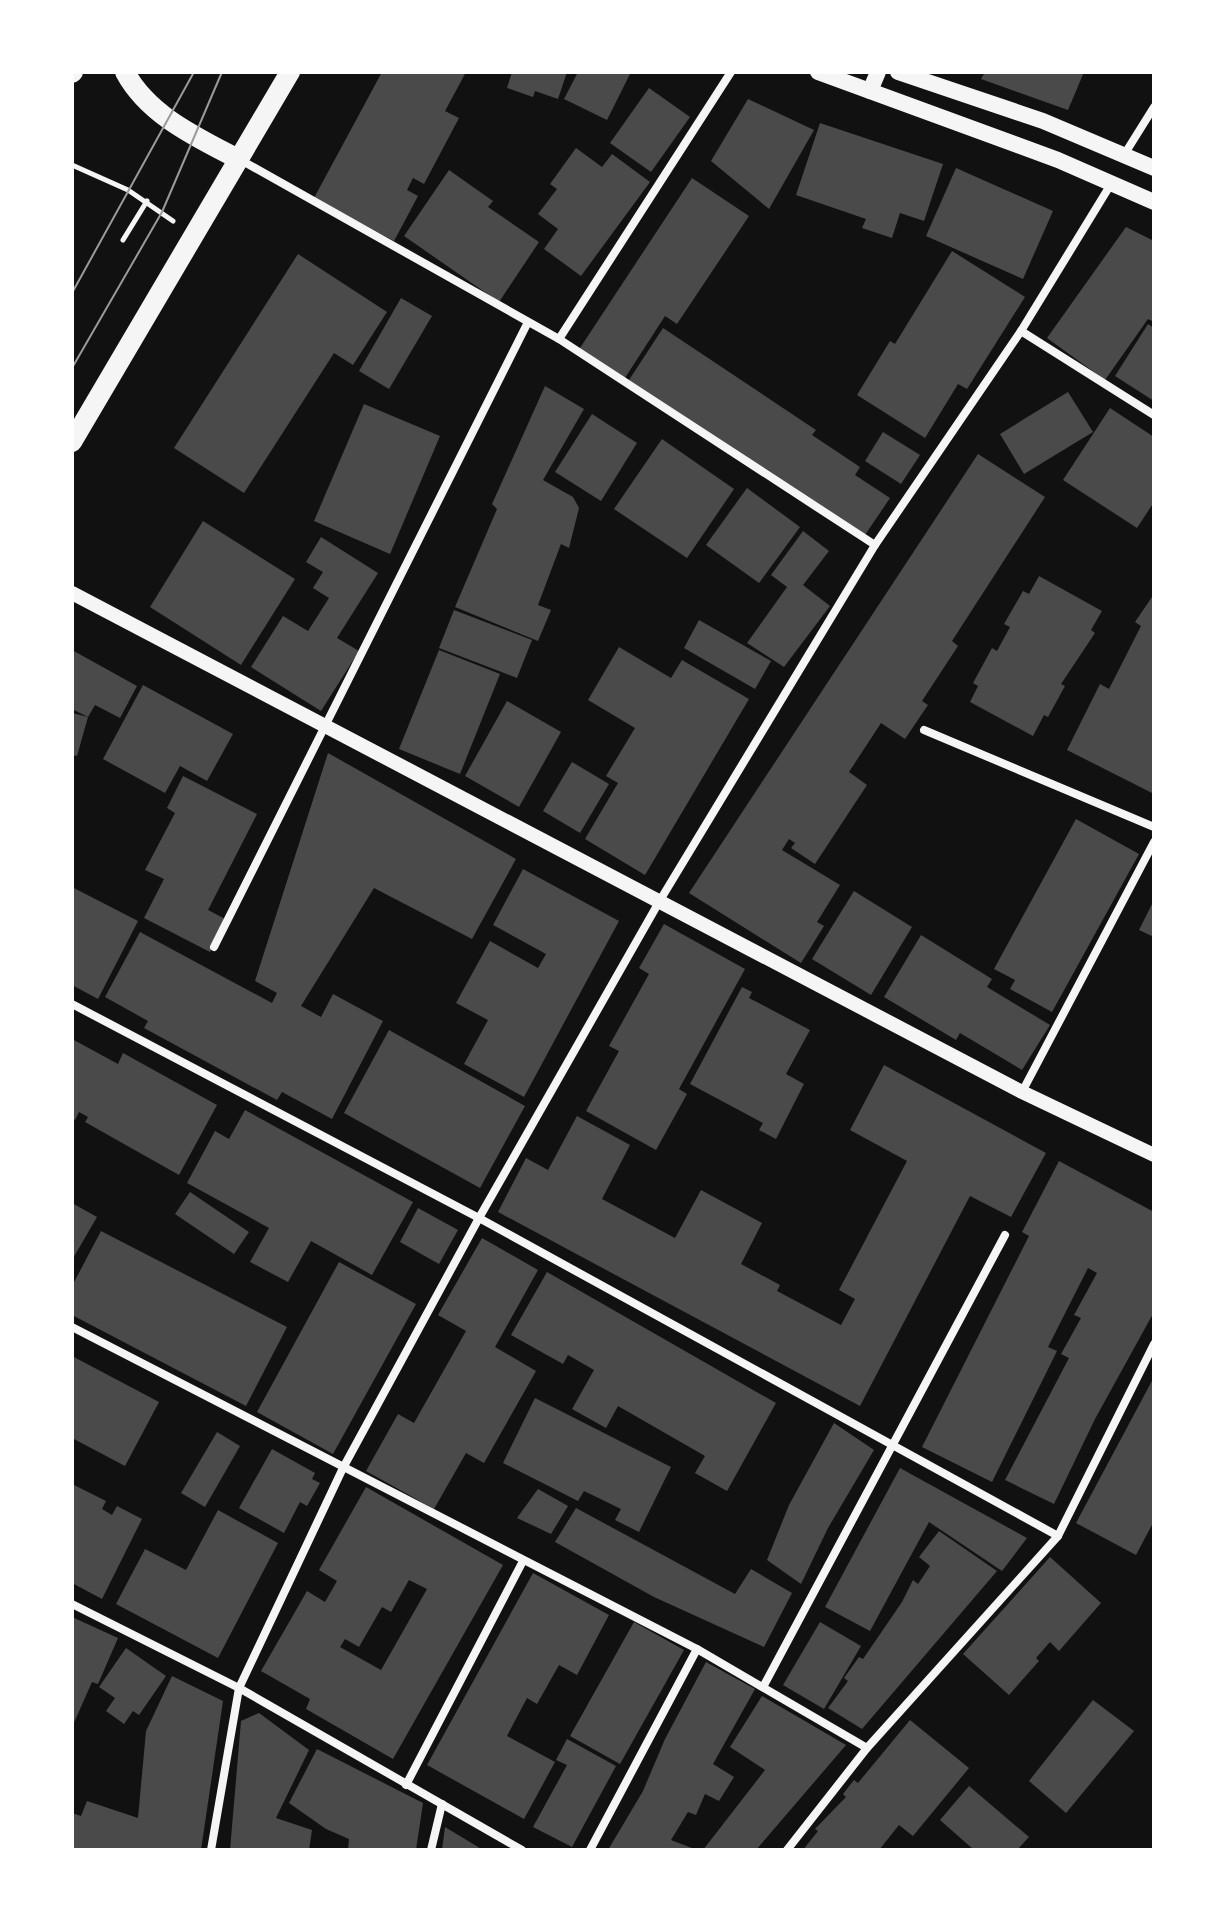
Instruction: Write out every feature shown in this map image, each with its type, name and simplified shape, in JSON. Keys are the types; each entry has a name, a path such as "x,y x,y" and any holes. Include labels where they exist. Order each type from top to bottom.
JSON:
{"main road":[{"path":"125,72 147,102 169,119 238,159"},
{"path":"72,442 290,72"},
{"path":"818,72 1154,202"},
{"path":"870,91 878,72"},
{"path":"898,72 1043,121 1154,168"},
{"path":"1111,183 1124,155"}],"street":[{"path":"559,339 731,72"},
{"path":"1124,155 1154,107"},
{"path":"238,159 527,324 559,339 875,545"},
{"path":"211,1850 239,1688 343,1468 479,1218 659,902 875,545 1021,331 1111,183"},
{"path":"214,947 527,324"},
{"path":"1021,331 1154,415"},
{"path":"72,593 1022,1092 1154,1155"},
{"path":"924,730 1154,827"},
{"path":"1022,1092 1154,842"},
{"path":"72,1004 479,1218 1058,1536"},
{"path":"763,1687 896,1445 1005,1235"},
{"path":"72,1327 697,1649 867,1748"},
{"path":"787,1850 867,1748 1058,1536 1154,1344"},
{"path":"406,1785 523,1561"},
{"path":"72,1604 239,1688 522,1850"},
{"path":"590,1850 697,1649"},
{"path":"431,1850 442,1804"}],"path":[{"path":"72,165 147,201 193,236"},
{"path":"123,240 147,201"}],"building":[{"path":"382,72 466,72 445,111 459,118 424,184 413,178 407,190 418,196 394,241 314,198"},
{"path":"512,72 567,72 558,99 535,91 533,97 507,88"},
{"path":"578,72 631,72 607,120 564,99"},
{"path":"985,72 1084,72 1068,110 981,79"},
{"path":"649,88 690,117 651,172 610,143"},
{"path":"748,99 814,130 769,209 711,161"},
{"path":"820,123 943,164 924,221 900,213 892,238 862,228 866,219 796,195"},
{"path":"576,148 602,167 612,154 650,182 581,276 544,249 558,229 538,214 557,189 550,184"},
{"path":"956,168 1053,211 1023,279 926,236"},
{"path":"449,170 493,201 488,207 539,242 499,302 404,236"},
{"path":"692,178 749,216 677,324 665,316 623,381 578,351"},
{"path":"1126,227 1154,241 1154,322 1148,319 1105,380 1047,338"},
{"path":"952,251 1025,297 967,389 958,384 925,438 857,395 890,341 895,344"},
{"path":"298,254 387,312 353,365 334,353 244,493 174,448"},
{"path":"401,298 432,316 389,389 359,371"},
{"path":"1148,324 1154,328 1154,401 1115,376"},
{"path":"663,328 816,430 812,435 860,467 855,475 890,498 865,535 629,380"},
{"path":"545,386 584,409 543,480 573,497 579,508 569,548 561,544 538,605 551,610 538,641 455,607 497,509 492,504"},
{"path":"1068,392 1093,432 1024,474 1000,434"},
{"path":"364,404 440,436 390,554 314,521"},
{"path":"1110,408 1154,437 1154,502 1137,528 1063,480"},
{"path":"592,414 637,443 601,501 555,472"},
{"path":"883,432 920,455 901,484 865,461"},
{"path":"662,439 734,489 687,558 614,509"},
{"path":"978,454 1045,497 952,641 958,646 922,701 928,705 905,739 881,723 849,772 867,785 815,864 791,848 795,843 789,839 782,850 840,885 817,922 824,926 801,963 689,893"},
{"path":"747,488 800,527 759,583 706,545"},
{"path":"203,521 295,579 241,665 150,607"},
{"path":"803,531 829,551 803,585 830,606 784,667 747,643 787,587 771,575"},
{"path":"321,537 378,573 337,638 359,651 321,711 251,667 283,616 308,631 329,598 313,588 323,572 306,562"},
{"path":"1039,576 1102,611 1091,630 1095,633 1061,684 1065,686 1048,717 1044,715 1033,736 970,702 978,686 973,683 992,648 997,651 1010,627 1004,624 1023,591 1029,594"},
{"path":"1154,594 1154,794 1067,750 1100,684 1109,689 1141,626 1135,622"},
{"path":"454,610 532,640 517,678 439,648"},
{"path":"699,620 771,661 755,689 684,648"},
{"path":"619,647 671,678 682,660 749,699 645,875 585,839 618,783 606,776 635,728 588,700"},
{"path":"72,650 137,686 120,718 95,705 88,717 72,709"},
{"path":"439,650 500,674 460,774 399,749"},
{"path":"143,685 233,734 207,781 180,766 165,793 103,759"},
{"path":"507,701 561,732 519,807 465,776"},
{"path":"72,713 88,717 77,756 72,755"},
{"path":"328,753 516,859 472,939 374,888 301,1006 321,1017 333,994 383,1021 332,1119 282,1092 277,1100 144,1028 148,1021 105,997 140,932 272,1003 277,993 255,981"},
{"path":"572,762 609,784 580,833 543,811"},
{"path":"183,776 257,814 208,910 227,920 210,952 144,918 164,879 145,870 175,813 167,808"},
{"path":"1076,819 1139,854 1052,1012 1010,989 1015,980 994,969"},
{"path":"523,869 619,921 524,1097 464,1064 488,1020 456,1003 490,941 538,968 546,954 493,925"},
{"path":"72,887 138,921 98,999 72,985"},
{"path":"854,891 912,927 871,995 812,959"},
{"path":"1154,900 1154,937 1139,930"},
{"path":"664,924 745,969 679,1089 687,1094 656,1150 586,1111 619,1051 609,1046 649,974 639,968"},
{"path":"921,935 992,979 987,987 1050,1025 1022,1070 960,1033 956,1040 884,997"},
{"path":"742,987 752,992 749,998 810,1030 786,1074 804,1084 776,1139 759,1130 763,1123 690,1084"},
{"path":"389,1030 525,1106 480,1188 344,1113"},
{"path":"72,1039 118,1064 123,1053 217,1105 179,1175 85,1122 88,1117 79,1112 75,1120 72,1118"},
{"path":"884,1065 1046,1153 1011,1217 970,1196 860,1406 498,1212 526,1158 548,1170 577,1116 630,1145 602,1199 675,1238 701,1190 762,1223 741,1264 780,1285 777,1291 841,1325 855,1299 839,1290 907,1161 850,1130"},
{"path":"245,1110 413,1202 372,1275 311,1241 288,1282 250,1262 269,1228 187,1183 215,1131 229,1139"},
{"path":"1059,1161 1154,1212 1154,1312 1095,1419 1054,1504 1005,1480 1069,1358 1061,1354 1081,1318 1074,1315 1097,1273 1088,1268 1048,1347 1057,1351 992,1482 922,1447 1029,1236 1022,1232"},
{"path":"190,1192 249,1232 234,1254 175,1214"},
{"path":"72,1203 97,1217 72,1260"},
{"path":"418,1208 458,1230 439,1264 400,1242"},
{"path":"101,1231 287,1327 246,1406 72,1315 72,1286"},
{"path":"482,1238 538,1270 495,1347 536,1371 484,1463 466,1453 434,1509 366,1471 398,1414 414,1423 466,1331 438,1315"},
{"path":"339,1262 416,1304 333,1454 257,1412"},
{"path":"547,1272 776,1403 727,1491 695,1473 705,1456 618,1406 606,1428 572,1409 594,1370 568,1355 563,1364 511,1335"},
{"path":"72,1356 159,1402 125,1466 72,1438"},
{"path":"1154,1377 1154,1521 1136,1555 1076,1523"},
{"path":"535,1398 671,1467 639,1532 615,1520 621,1509 584,1491 578,1501 503,1463"},
{"path":"834,1423 874,1450 828,1528 801,1584 767,1560 789,1505"},
{"path":"217,1432 240,1446 205,1507 181,1493"},
{"path":"272,1449 315,1473 312,1479 320,1483 307,1506 300,1502 284,1533 239,1508"},
{"path":"900,1468 1027,1538 1002,1571 929,1522 870,1631 825,1607"},
{"path":"72,1484 106,1501 102,1509 112,1515 117,1506 142,1519 102,1599 72,1583"},
{"path":"366,1487 503,1565 393,1759 306,1709 310,1699 261,1671 307,1591 325,1602 337,1581 319,1570","holes":["409,1580 427,1589 381,1670 340,1647 345,1639 359,1647 382,1607 391,1612"]},
{"path":"538,1489 568,1506 551,1534 517,1518"},
{"path":"576,1508 735,1594 751,1569 792,1593 764,1647 654,1597 555,1542"},
{"path":"218,1510 278,1543 218,1658 116,1604 145,1549 186,1570"},
{"path":"939,1531 997,1571 862,1729 828,1708 848,1681 844,1678 859,1657 863,1659 902,1602 913,1580 918,1584 930,1566 919,1557"},
{"path":"1050,1557 1101,1603 1059,1651 1050,1642 1036,1658 1039,1661 1009,1695 963,1654"},
{"path":"533,1573 609,1615 577,1675 559,1665 537,1704 527,1698 507,1736 555,1762 524,1819 427,1765"},
{"path":"72,1617 118,1638 98,1684 92,1682 72,1727"},
{"path":"634,1622 684,1650 620,1764 570,1736"},
{"path":"820,1622 861,1646 824,1709 783,1685"},
{"path":"126,1648 166,1676 139,1715 133,1711 124,1724 106,1711 115,1698 99,1687"},
{"path":"706,1662 755,1689 713,1764 734,1777 719,1801 705,1794 696,1815 688,1812 671,1840 697,1850 608,1850 643,1791 665,1739"},
{"path":"172,1676 223,1701 201,1850 72,1850 72,1813 81,1816 87,1801 138,1818 146,1731"},
{"path":"762,1696 846,1745 756,1850 703,1850 765,1770 730,1747"},
{"path":"1093,1700 1134,1731 1066,1813 1029,1781"},
{"path":"259,1713 309,1750 276,1818 312,1830 309,1850 230,1850 241,1721"},
{"path":"910,1720 969,1768 913,1836 899,1825 879,1850 803,1850 818,1831 815,1829 846,1797 843,1794 854,1780 858,1783"},
{"path":"567,1739 616,1766 572,1847 533,1827 567,1765 556,1760"},
{"path":"317,1749 423,1803 416,1850 348,1850 349,1839 326,1829 289,1803"},
{"path":"969,1786 1029,1837 1017,1850 974,1850 940,1820"},
{"path":"445,1827 483,1850 442,1850"}],"tram line":[{"path":"72,293 194,72"},
{"path":"72,368 162,212 222,72"}]}
